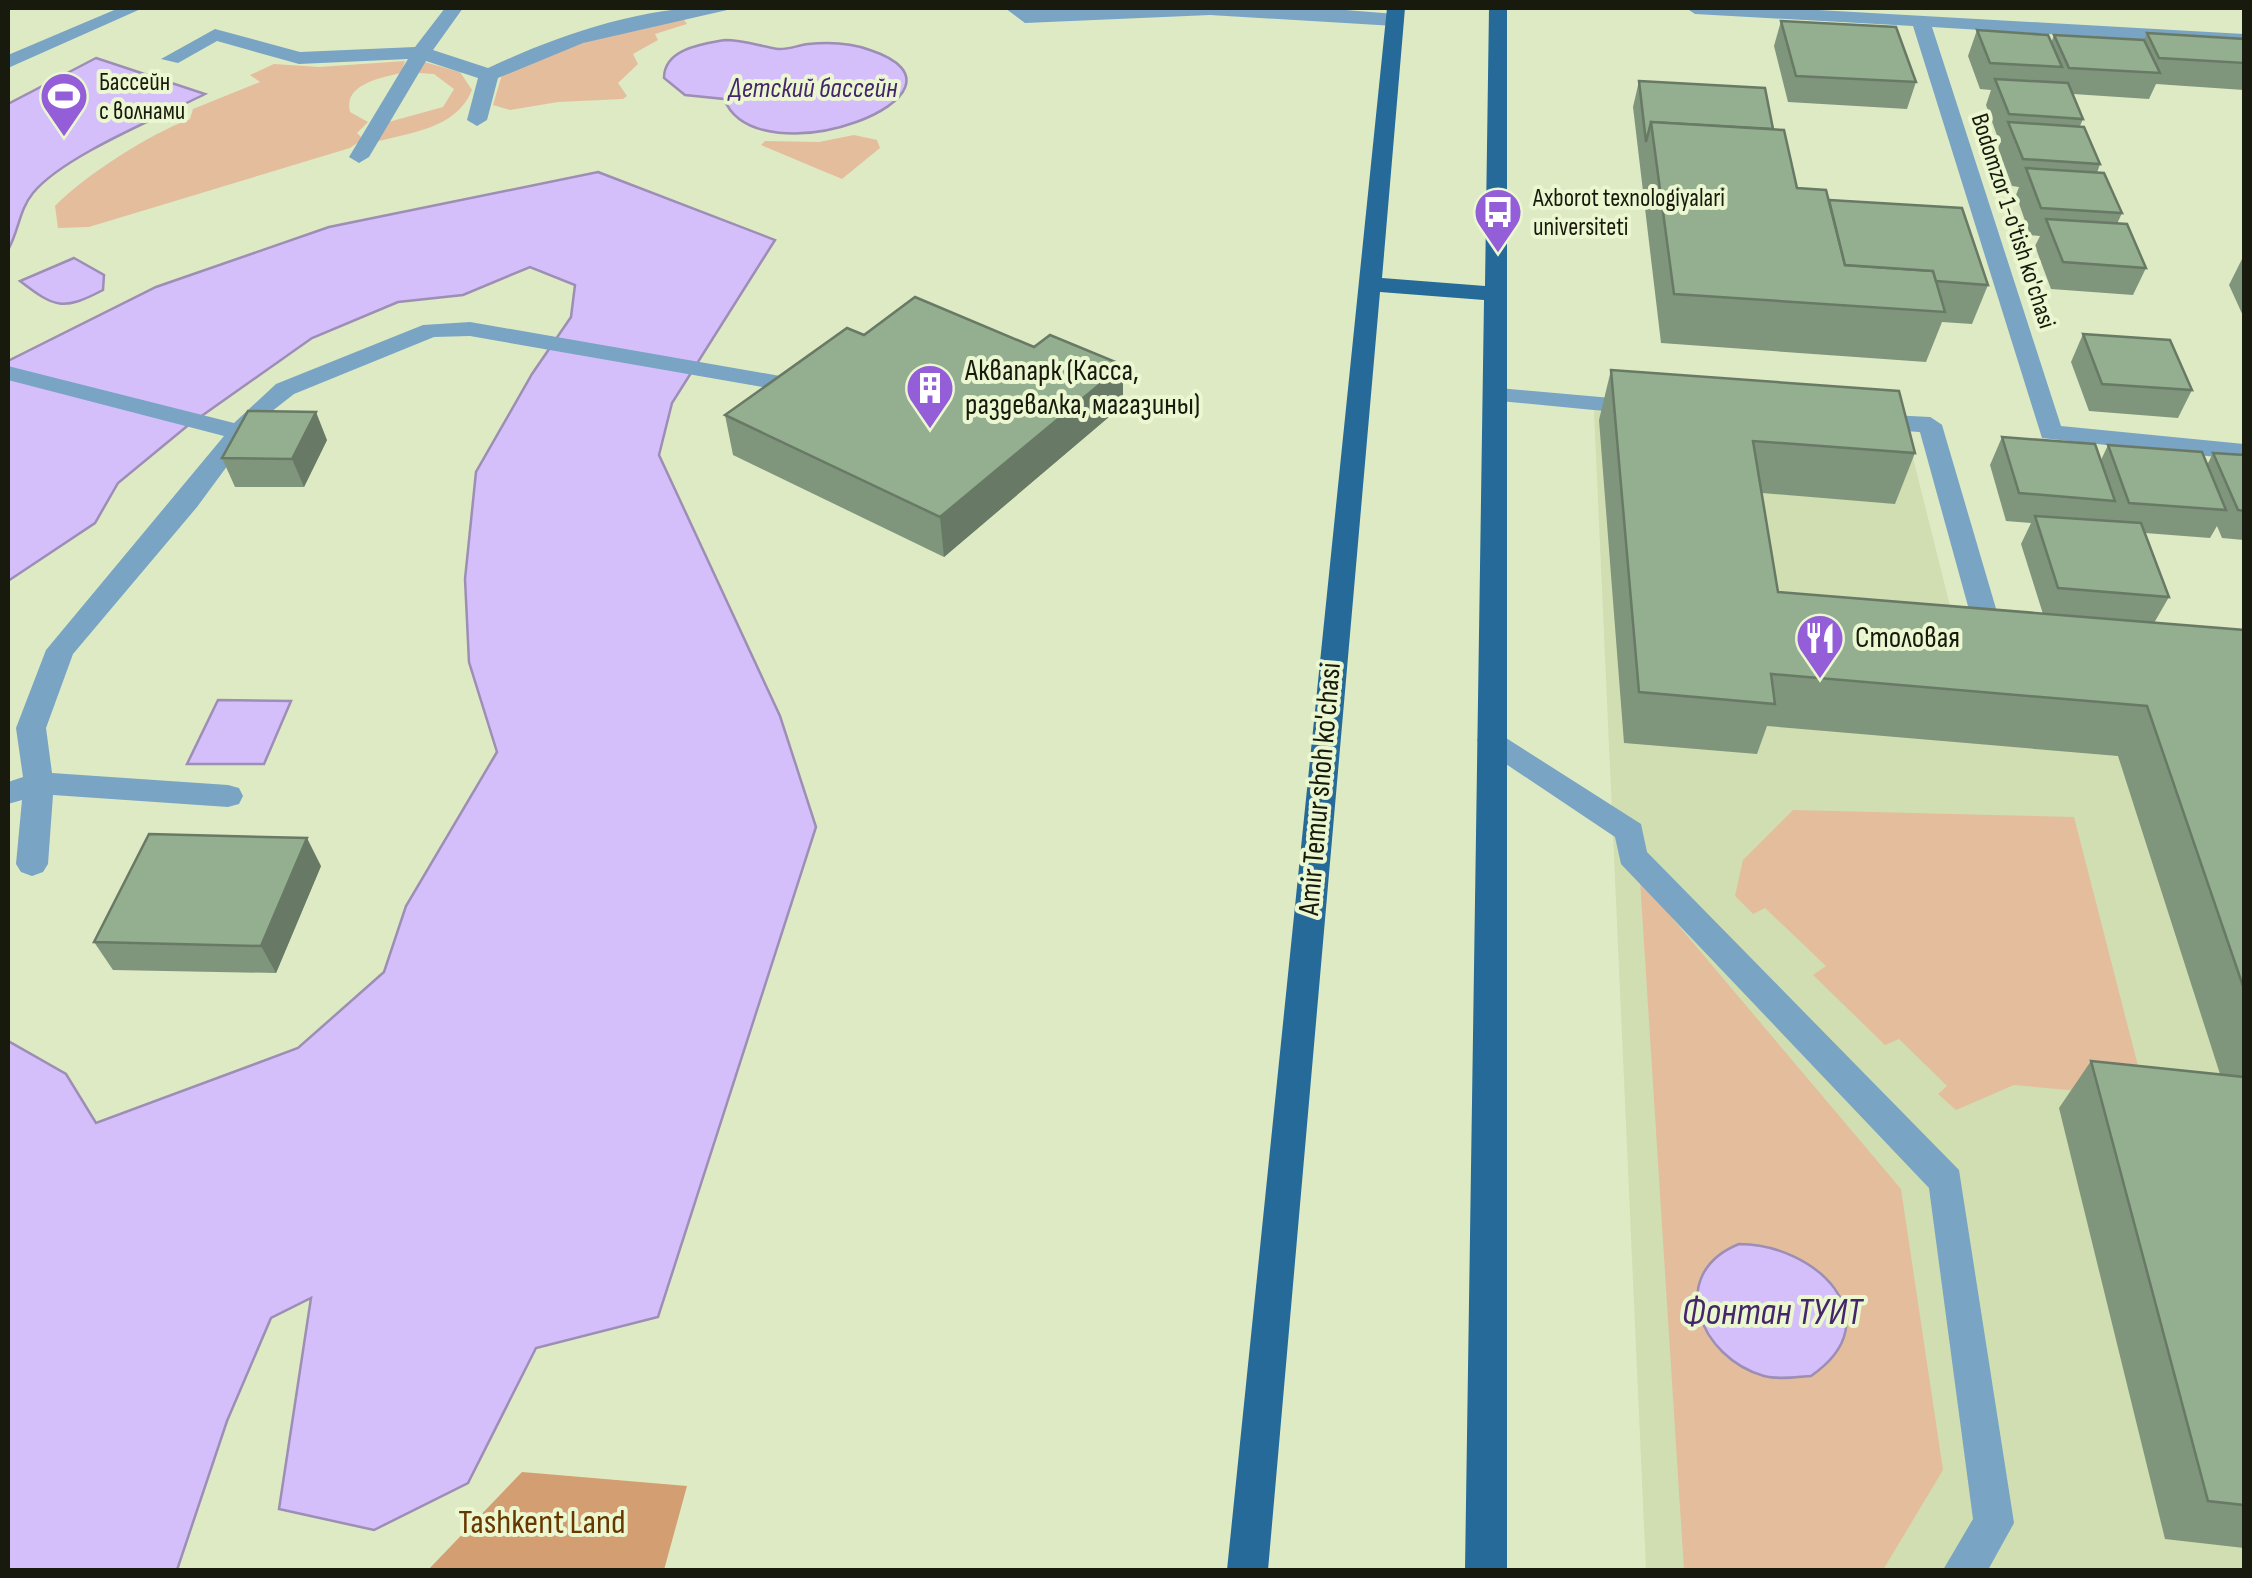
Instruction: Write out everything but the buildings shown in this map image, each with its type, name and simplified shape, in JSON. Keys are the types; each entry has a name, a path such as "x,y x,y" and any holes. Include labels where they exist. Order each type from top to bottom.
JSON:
{"main road":[{"path":"1486,1570 1498,8"},
{"name":"Amir Temur shoh ko'chasi","path":"1247,1570 1395,14"},
{"path":"1368,284 1498,294"}],"street":[{"path":"8,62 134,8"},
{"path":"359,158 421,53 454,8"},
{"path":"171,59 215,35 298,58 421,53 489,74 544,47 594,30 727,8"},
{"path":"1014,8 1026,16 1097,11 1395,14"},
{"path":"1695,8 2244,40"},
{"name":"Bodomzor 1-o'tish ko'chasi","path":"1920,20 2056,436 2244,452"},
{"path":"476,120 489,74"},
{"path":"32,864 38,783 32,728 60,650 188,501 253,414 285,389 431,330 470,329 780,383 812,397"},
{"path":"8,373 240,432"},
{"path":"1498,395 1662,409"},
{"path":"1852,421 1930,426 1991,646 2030,651"},
{"path":"1492,740 1630,832 1632,856 1946,1181 1994,1523 1964,1570"},
{"path":"8,793 38,783 228,796"}],"shaded area":[{"path":"683,18 687,24 655,34 658,40 633,54 638,64 618,83 627,96 623,99 558,102 510,110 493,105 503,71 570,43"},
{"path":"405,61 401,73 365,84 352,95 350,112 368,122 357,133 363,139 350,148 89,227 58,228 55,206 83,182 138,145 190,119 193,109 260,82 250,75 274,64 319,67"},
{"path":"421,61 460,72 472,90 465,103 455,114 430,127 372,143 385,123 443,107 454,89 434,74 419,73"},
{"path":"854,135 877,140 880,148 842,179 761,145 765,141 819,142"},
{"path":"1594,411 1907,434 1959,642 2244,673 2244,1570 1646,1570"},
{"path":"1793,810 2074,817 2146,1097 2014,1085 1956,1110 1938,1094 1947,1086 1899,1039 1885,1045 1813,975 1826,966 1765,908 1753,914 1735,896 1743,860"},
{"path":"1640,880 1901,1189 1943,1470 1883,1570 1684,1570"}],"green space":[{"name":"Tashkent Land","path":"522,1472 687,1486 664,1570 428,1570"}],"water":[{"name":"Детский бассейн","path":"725,40 778,49 823,43 863,48 901,68 905,87 888,106 857,122 818,131 779,133 745,123 724,99 685,95 664,78 670,60 677,54"},
{"name":"Бассейн с волнами","path":"96,58 205,94 89,151 47,179 28,200 8,250 8,104"},
{"path":"598,172 775,240 672,403 659,455 780,716 816,827 658,1317 536,1348 468,1483 374,1530 279,1509 311,1298 271,1318 227,1421 177,1570 8,1570 8,1041 66,1074 96,1123 298,1048 384,972 406,906 497,752 469,662 465,579 476,472 532,374 571,317 575,285 530,267 463,295 398,302 312,338 186,427 118,483 95,523 8,581 8,361 156,287 329,227"},
{"path":"74,258 104,275 103,290 60,304 20,281"},
{"path":"218,700 291,701 264,764 187,764"},
{"name":"Фонтан ТУИТ","path":"1739,1244 1767,1247 1794,1257 1817,1271 1835,1289 1845,1309 1845,1331 1835,1354 1811,1376 1764,1376 1723,1352 1708,1334 1700,1315 1698,1294 1703,1275 1716,1258"}],"place":[{"name":"Бассейн с волнами","path":"64,138"},
{"name":"Axborot texnologiyalari universiteti","path":"1498,254"},
{"name":"Аквапарк (Касса, раздевалка, магазины)","path":"930,430"},
{"name":"Столовая","path":"1820,680"}]}
